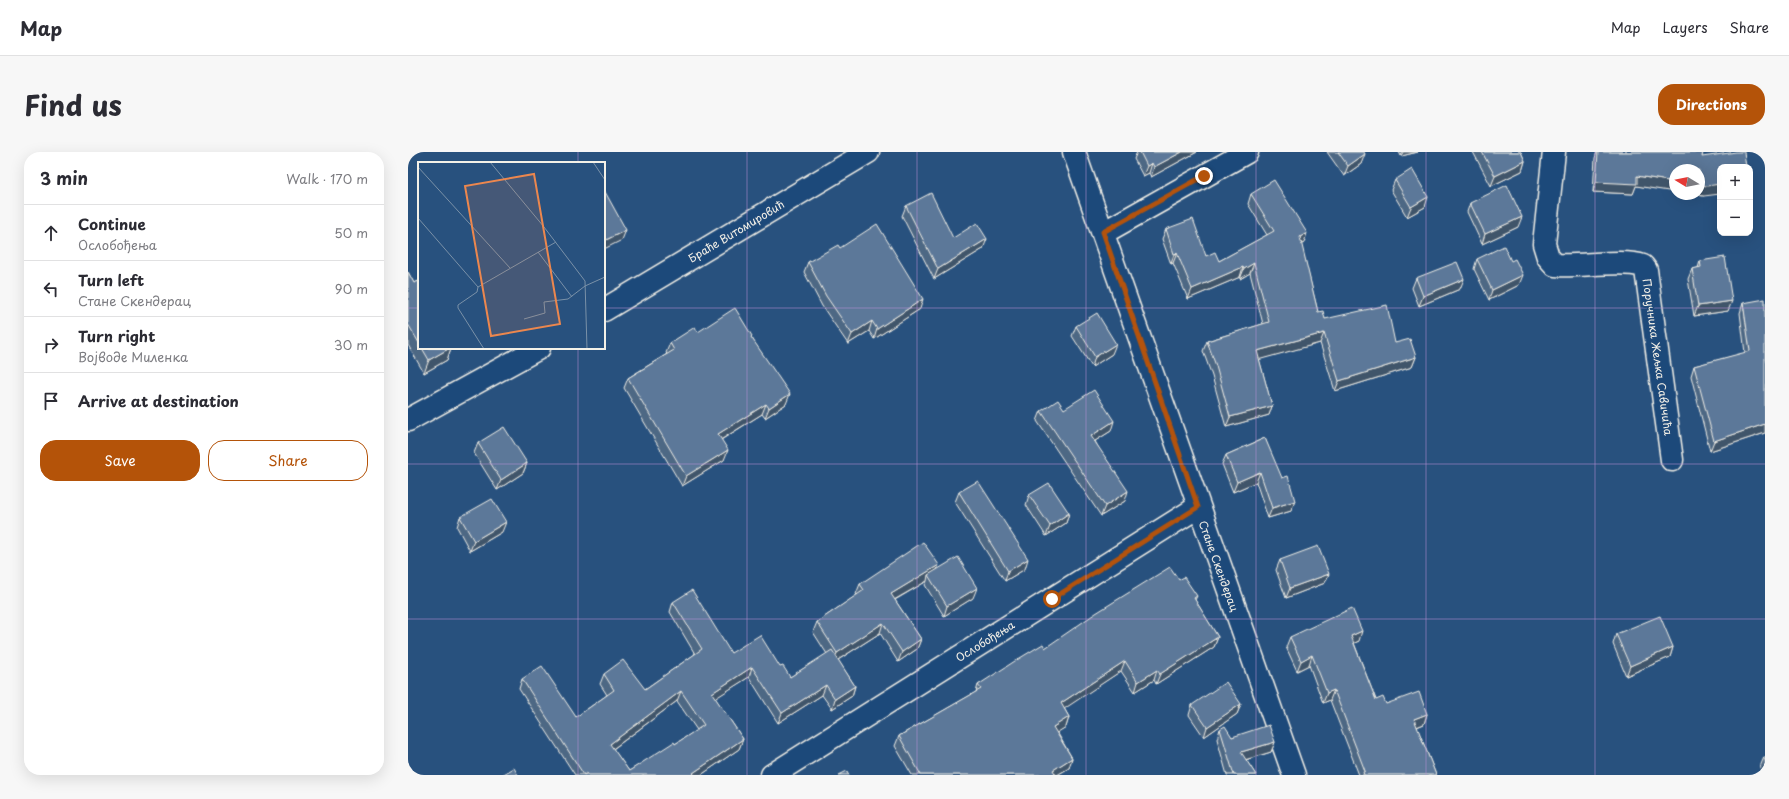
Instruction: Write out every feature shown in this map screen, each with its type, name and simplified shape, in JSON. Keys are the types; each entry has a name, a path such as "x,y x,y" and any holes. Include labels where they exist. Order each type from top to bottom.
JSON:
{"street":[{"name":"Браће Витомировић","path":"605,309 868,152"},
{"name":"Стане Скендерац","path":"1074,152 1198,507 1294,775"},
{"path":"1103,232 1247,152"},
{"name":"Поручника Жељка Савичића","path":"1554,152 1544,244 1548,257 1556,265 1631,264 1643,266 1646,270 1672,460"},
{"path":"408,420 537,349"},
{"name":"Ослобођења","path":"772,775 1198,507"}],"building":[{"path":"1140,152 1182,152 1154,167 1152,163 1147,166"},
{"path":"1338,152 1364,152 1365,154 1348,166"},
{"path":"1482,152 1521,152 1525,161 1495,176"},
{"path":"1598,152 1703,152 1702,157 1744,152 1746,164 1717,164 1717,184 1705,186 1705,164 1669,164 1669,181 1637,176 1637,184 1596,182"},
{"path":"1412,169 1428,197 1411,207 1395,180"},
{"path":"1274,180 1307,233 1300,237 1318,312 1323,311 1325,319 1387,305 1395,343 1410,339 1416,357 1339,381 1324,333 1257,351 1272,406 1230,417 1216,366 1207,341 1269,322 1254,263 1244,269 1243,267 1192,289 1177,253 1174,254 1166,229 1193,219 1206,256 1215,252 1219,261 1274,231 1251,194"},
{"path":"1507,185 1522,217 1485,234 1470,203"},
{"path":"605,192 626,230 605,240"},
{"path":"931,193 953,238 977,223 987,239 938,269 906,206"},
{"path":"877,224 923,299 877,329 872,321 852,334 826,296 808,262 838,245 840,248"},
{"path":"1504,246 1511,261 1515,259 1523,275 1492,290 1477,259"},
{"path":"1725,257 1732,301 1698,306 1692,269 1701,267 1700,261"},
{"path":"1457,262 1464,279 1423,296 1416,278"},
{"path":"408,272 414,283 418,281 418,341 408,324"},
{"path":"1765,299 1765,424 1714,441 1694,366 1750,351 1743,303"},
{"path":"735,308 752,336 751,337 790,394 769,408 766,404 718,434 728,450 686,476 628,378 674,350 670,343 695,327 698,332"},
{"path":"1097,313 1116,344 1095,357 1076,326"},
{"path":"423,349 448,349 429,360"},
{"path":"1094,390 1114,421 1091,436 1128,491 1105,506 1041,411 1058,400 1064,409"},
{"path":"504,427 527,463 501,480 478,443"},
{"path":"1265,438 1282,478 1288,476 1295,501 1272,508 1260,472 1237,482 1226,455"},
{"path":"978,481 1028,559 1008,571 959,492"},
{"path":"1049,483 1069,513 1050,526 1029,495"},
{"path":"492,499 506,522 474,541 460,517"},
{"path":"923,542 939,565 891,594 921,639 902,652 883,623 837,653 817,622 864,590 860,584"},
{"path":"1318,546 1329,574 1290,588 1280,560"},
{"path":"958,557 977,588 947,606 928,575"},
{"path":"1170,567 1179,580 1184,577 1197,596 1194,598 1218,637 1160,674 1157,670 1138,682 1125,661 1061,703 1069,717 1053,727 1072,758 1053,770 1056,775 921,775 899,736 981,689 978,685 1015,661 1043,644 1045,648 1096,613"},
{"path":"692,590 731,653 760,635 780,667 783,666 790,677 832,650 855,686 835,699 826,685 782,713 752,667 712,693 743,739 693,773 695,775 588,775 587,773 584,775 522,679 542,666 576,717 614,690 604,674 623,660 645,689 702,649 673,602","holes":["681,691 704,725 629,771 610,744"]},
{"path":"1352,608 1362,631 1351,636 1376,700 1383,697 1386,704 1419,692 1427,714 1414,719 1436,775 1364,775 1363,772 1365,771 1334,690 1327,693 1312,655 1301,661 1290,637"},
{"path":"1660,616 1673,647 1630,666 1616,634"},
{"path":"1226,682 1241,704 1207,727 1192,705"},
{"path":"1269,725 1275,742 1241,752 1256,775 1234,775 1220,729 1225,726 1232,737"},
{"path":"514,768 518,775 502,775"},
{"path":"847,771 849,775 839,775"}],"route":[{"path":"1052,599 1198,507 1103,232 1204,176"}]}
